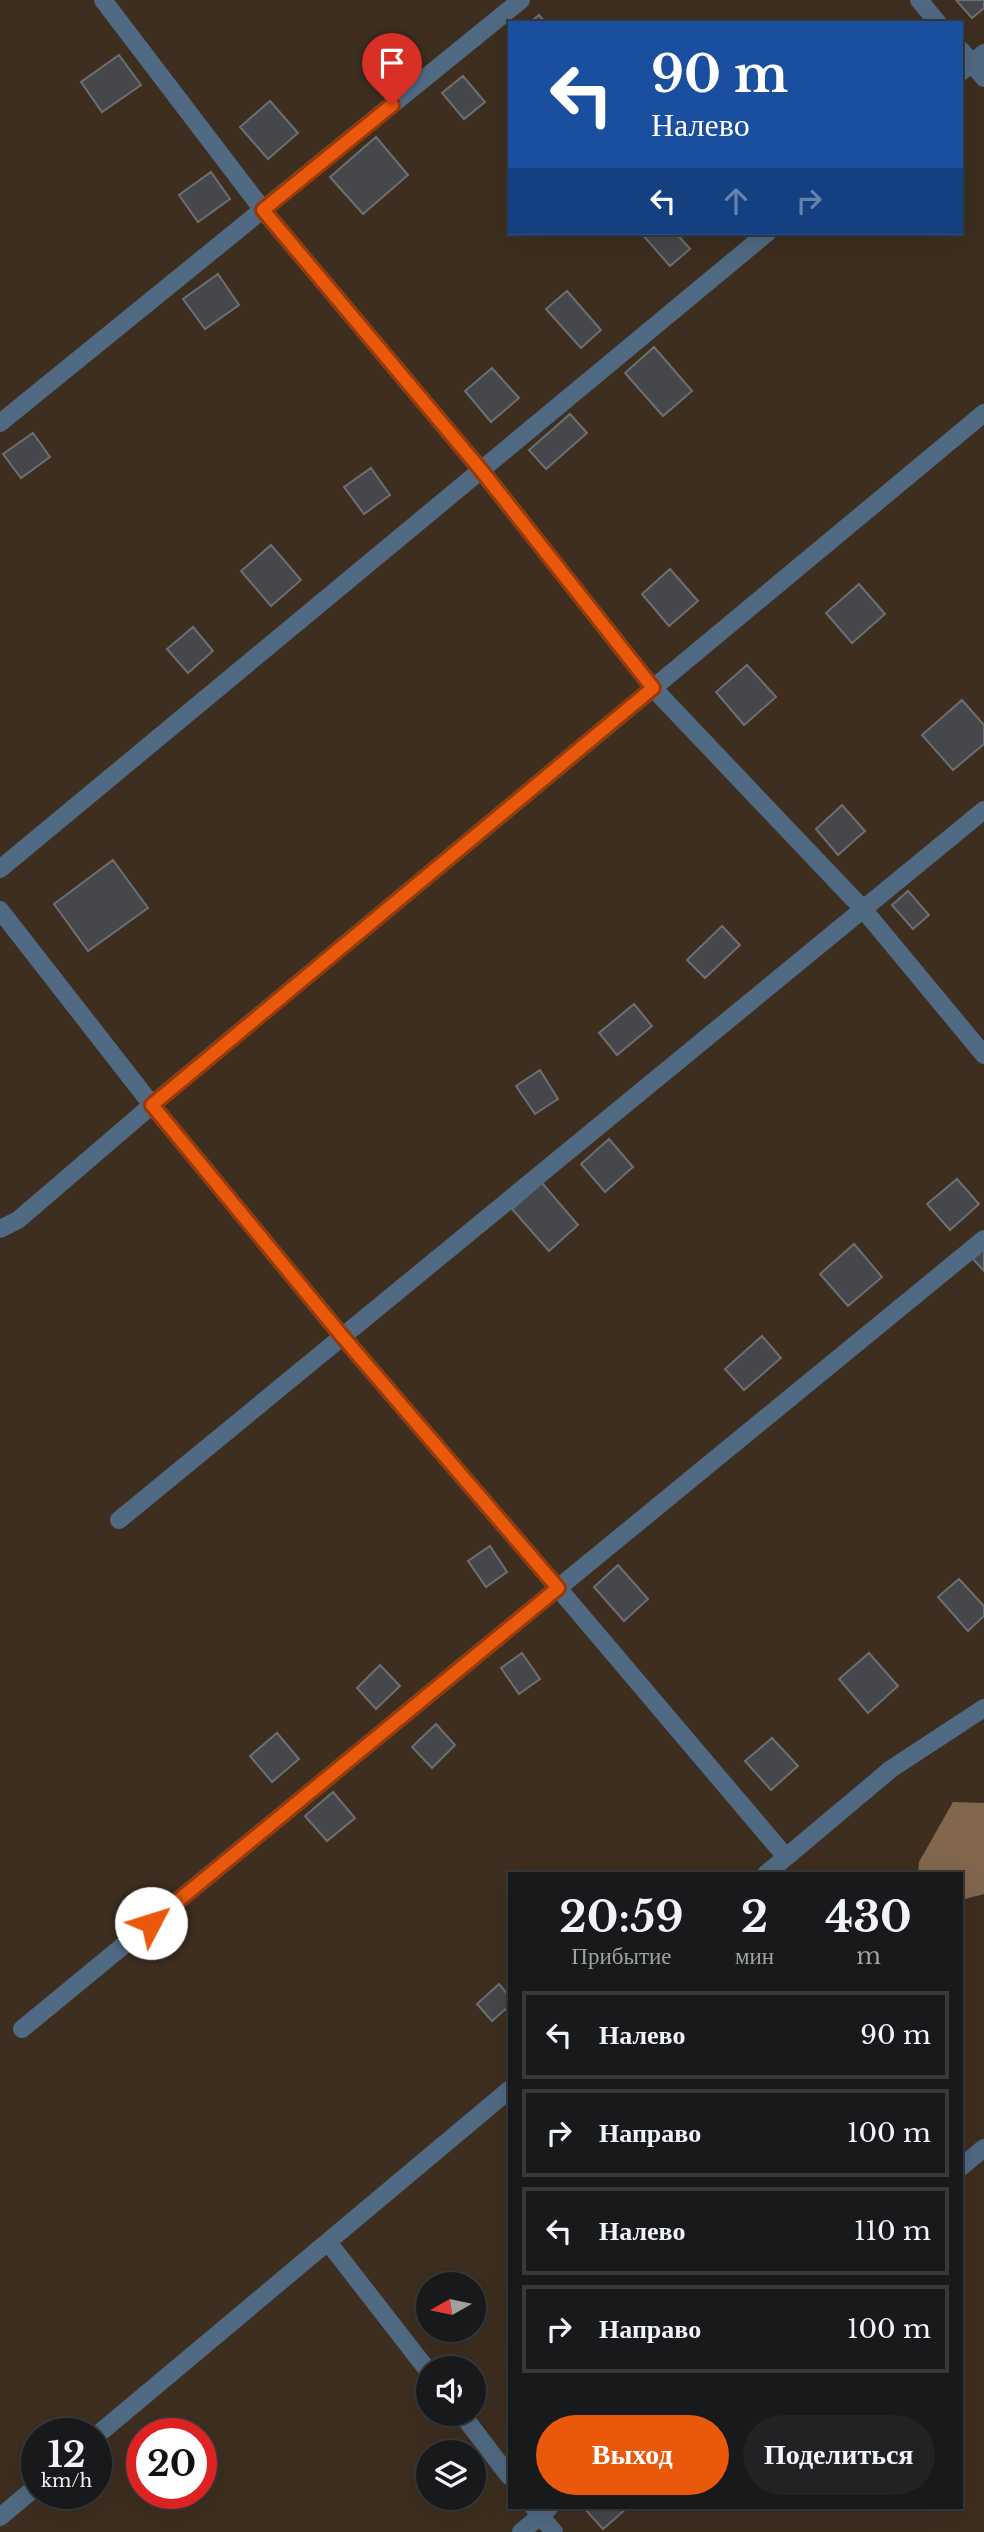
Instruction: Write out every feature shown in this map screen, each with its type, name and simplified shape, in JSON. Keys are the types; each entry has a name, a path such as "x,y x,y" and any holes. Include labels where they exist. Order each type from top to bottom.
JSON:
{"lane":[{"path":"103,0 263,210 481,470 653,688 863,909 984,1055"},
{"path":"0,423 521,0"},
{"path":"919,0 936,21"},
{"path":"969,59 984,78"},
{"path":"0,869 765,235"},
{"path":"0,1229 18,1220 152,1105 984,413"},
{"path":"119,1520 984,810"},
{"path":"0,910 152,1105 342,1336 786,1857"},
{"path":"22,2029 984,1239"},
{"path":"768,1872 891,1769 984,1708"},
{"path":"112,2423 508,2091"},
{"path":"963,2165 984,2148"},
{"path":"328,2242 417,2356"},
{"path":"471,2426 508,2475"},
{"path":"0,2517 21,2499"},
{"path":"521,2532 541,2510 554,2532"}],"shaded area":[{"path":"0,0 984,0 984,2532 0,2532"},
{"path":"953,1802 984,1803 984,1894 963,1899 963,1872 918,1872 919,1862"}],"building":[{"path":"956,0 984,0 984,8 972,18"},
{"path":"539,15 544,21 532,21"},
{"path":"119,55 141,85 102,112 81,82"},
{"path":"463,76 485,102 464,119 442,93"},
{"path":"270,101 298,133 268,159 240,127"},
{"path":"376,137 408,175 363,214 330,177"},
{"path":"211,172 230,199 198,222 179,195"},
{"path":"643,235 678,235 690,249 670,266"},
{"path":"218,274 239,305 205,329 183,299"},
{"path":"567,291 601,330 581,348 546,309"},
{"path":"654,347 692,391 663,416 625,373"},
{"path":"492,368 519,398 491,422 465,391"},
{"path":"570,414 587,433 546,469 529,450"},
{"path":"33,433 50,457 21,478 3,454"},
{"path":"371,468 390,495 364,514 344,487"},
{"path":"271,545 301,580 271,606 241,571"},
{"path":"670,569 698,601 669,626 642,594"},
{"path":"859,584 885,614 852,643 826,613"},
{"path":"193,627 213,651 188,673 167,649"},
{"path":"747,665 776,697 744,725 716,692"},
{"path":"962,700 984,725 984,744 953,770 922,735"},
{"path":"842,805 865,831 838,855 816,829"},
{"path":"113,860 148,908 88,951 54,904"},
{"path":"908,891 929,915 913,929 892,905"},
{"path":"722,926 740,945 705,978 687,960"},
{"path":"634,1004 652,1026 617,1055 599,1033"},
{"path":"540,1070 558,1099 535,1114 516,1086"},
{"path":"609,1139 633,1167 605,1192 581,1164"},
{"path":"957,1179 979,1204 950,1230 927,1204"},
{"path":"542,1183 578,1225 549,1251 512,1209"},
{"path":"854,1244 882,1277 848,1306 820,1274"},
{"path":"984,1249 984,1271 973,1259"},
{"path":"762,1336 781,1358 744,1390 725,1369"},
{"path":"490,1546 507,1572 486,1587 468,1561"},
{"path":"618,1565 648,1599 624,1621 594,1587"},
{"path":"959,1579 984,1606 984,1616 968,1631 938,1597"},
{"path":"522,1653 540,1679 519,1694 501,1668"},
{"path":"869,1653 898,1686 868,1713 839,1679"},
{"path":"380,1665 400,1686 376,1709 357,1688"},
{"path":"436,1724 455,1745 432,1768 412,1747"},
{"path":"277,1733 299,1759 272,1782 250,1756"},
{"path":"772,1738 798,1766 771,1790 745,1761"},
{"path":"333,1792 355,1818 327,1841 305,1816"},
{"path":"499,1984 508,1995 508,2007 492,2021 477,2004"},
{"path":"585,2509 626,2509 603,2529"}],"route":[{"path":"151,1923 558,1588 342,1336 152,1105 653,688 481,470 263,210 392,105"}]}
